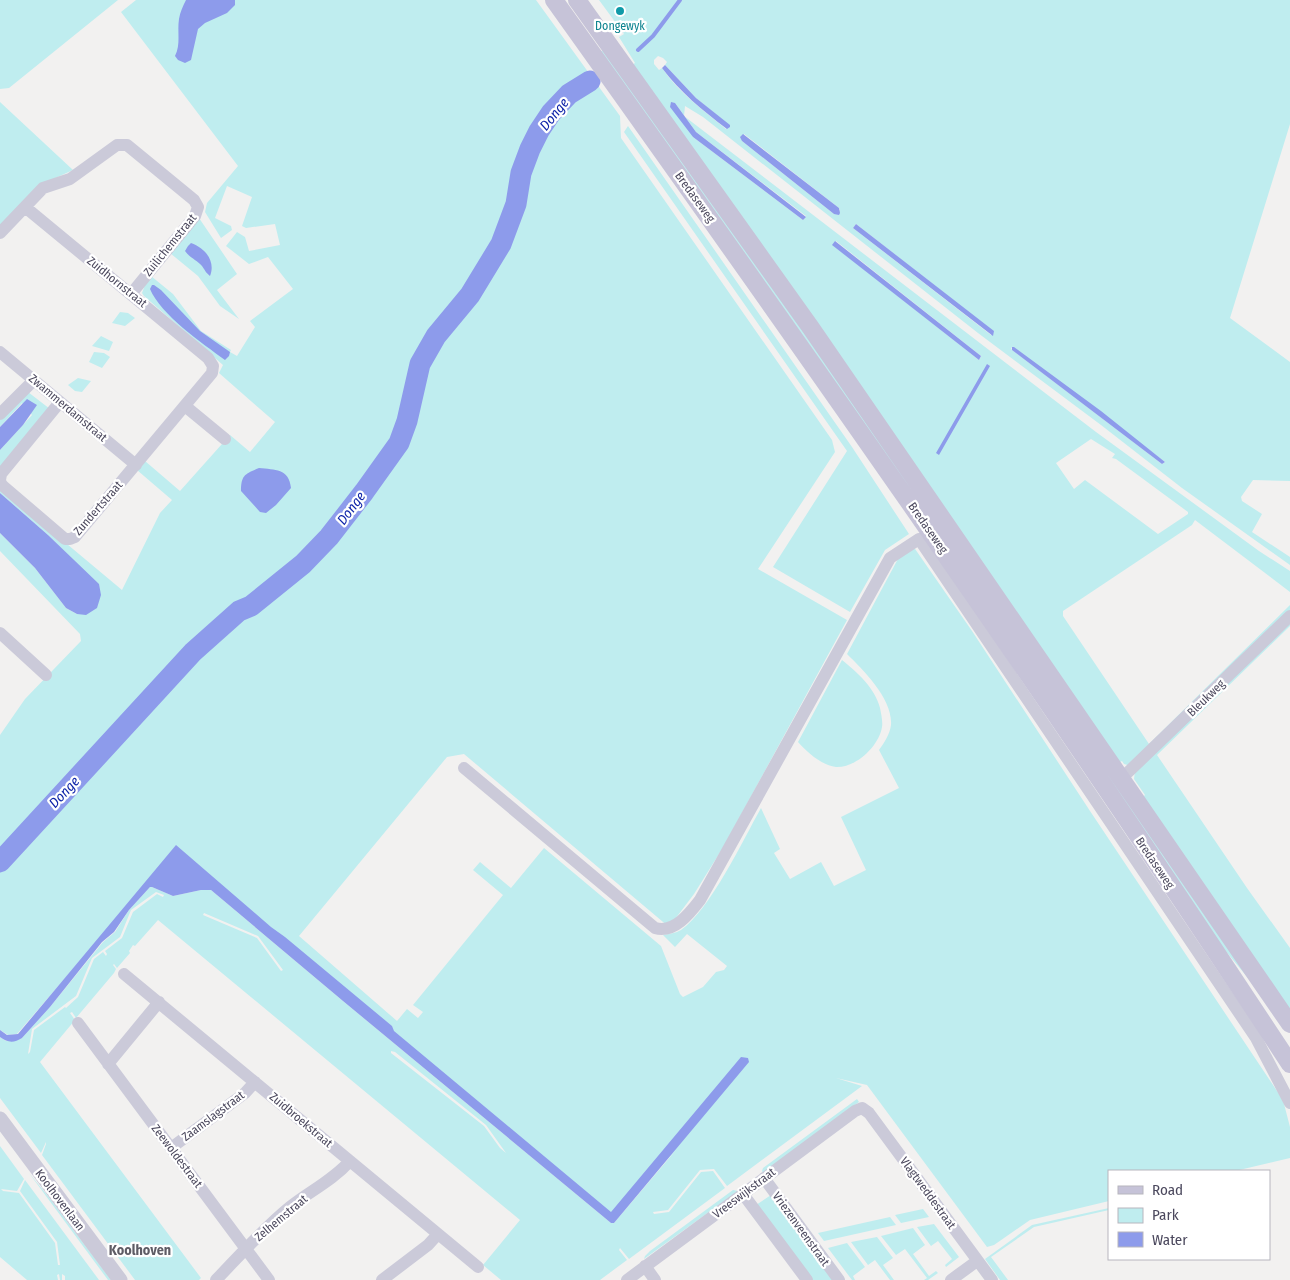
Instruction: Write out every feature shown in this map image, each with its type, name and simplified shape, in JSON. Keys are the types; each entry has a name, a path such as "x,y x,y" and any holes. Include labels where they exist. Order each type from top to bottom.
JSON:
{"main road":[{"name":"Bredaseweg","path":"554,0 919,515 1004,638 1290,1064"},
{"name":"Bredaseweg","path":"577,0 816,336 1290,1024"}],"street":[{"name":"Zuilichemstraat","path":"0,233 43,188 70,179 117,145 127,144 194,200 198,206 195,216 131,294"},
{"name":"Zuidhornstraat","path":"25,207 208,358"},
{"name":"Zwammerdamstraat","path":"0,352 136,465"},
{"name":"Zundertstraat","path":"60,402 1,474 0,481 3,486 65,539 70,539 75,537 212,372 213,366 208,358"},
{"path":"0,414 34,380"},
{"path":"185,406 224,439"},
{"name":"Bredaseweg","path":"464,768 654,928 660,929 672,926 686,917 700,900 890,558 919,539 1256,1038 1290,1103"},
{"name":"Bleukweg","path":"1121,779 1290,616"},
{"path":"0,633 46,675"},
{"name":"Zuidbroekstraat","path":"124,974 478,1267"},
{"path":"108,1064 159,1002"},
{"name":"Zeewoldestraat","path":"78,1023 269,1280"},
{"name":"Zaamslagstraat","path":"171,1148 245,1092 255,1082"},
{"name":"Vreeswijkstraat","path":"627,1280 855,1111 862,1108"},
{"name":"Vlagtweddestraat","path":"862,1108 869,1114 992,1280"},
{"name":"Koolhovenlaan","path":"0,1120 120,1280"},
{"name":"Zelhemstraat","path":"216,1280 245,1249 288,1209 338,1174 350,1161"},
{"name":"Vriezenveenstraat","path":"764,1178 839,1280"},
{"name":"Vriezenveenstraat","path":"743,1194 807,1280"},
{"path":"382,1280 428,1245 438,1234"},
{"path":"951,1280 977,1260"},
{"path":"645,1266 655,1280"}],"green space":[{"path":"0,0 118,0 9,88 0,89"},
{"path":"136,0 536,0 620,116 621,138 832,440 835,452 758,569 847,620 724,846 694,894 669,927 464,754 447,757 299,936 397,1021 407,1009 418,1018 423,1012 413,1005 503,895 473,870 480,862 511,888 544,848 661,946 680,994 683,997 703,987 716,972 724,970 727,966 687,934 675,947 663,935 681,930 703,907 725,874 761,808 780,849 774,853 790,879 821,862 834,886 866,870 841,817 899,788 879,750 891,725 887,705 876,686 847,654 899,557 913,546 972,631 1283,1100 1290,1127 1290,1158 1239,1170 1108,1170 1108,1201 1030,1220 994,1245 987,1247 867,1085 836,1078 862,1086 727,1186 714,1169 700,1170 668,1210 653,1212 654,1214 669,1212 701,1172 713,1171 725,1188 629,1259 620,1248 619,1250 627,1260 600,1280 501,1280 483,1265 520,1220 158,920 135,946 133,945 129,951 130,953 117,968 113,965 116,969 114,973 76,1018 72,1012 70,1013 75,1020 40,1062 201,1278 199,1280 135,1280 42,1155 46,1142 41,1153 0,1098 0,1037 6,1041 22,1038 103,942 115,932 129,910 150,887 173,896 201,890 211,890 611,1223 614,1223 676,1150 610,1220 177,848 17,1034 8,1035 0,1030 0,735 25,699 81,641 80,634 0,551 0,533 35,568 66,608 77,614 72,559 0,493 0,488 122,590 160,513 172,500 137,470 145,461 180,491 230,435 250,452 275,422 219,373 223,365 142,293 151,276 173,294 201,331 231,350 230,352 237,356 255,327 250,321 293,289 268,257 249,264 226,246 237,232 245,237 249,251 280,245 275,224 246,228 242,226 252,197 227,186 215,218 231,226 232,230 221,238 205,212 207,203 238,166 121,12","holes":["156,892 164,895 163,897 157,894 133,912 122,938 105,951 106,956 103,952 94,959 78,997 66,1008 34,1030 28,1054 32,1029 76,996 92,958 120,937 131,910","204,913 258,936 283,970 281,971 257,938 203,915","391,1051 395,1052 486,1125 506,1153 484,1126 391,1053"]},
{"path":"599,0 1290,0 1290,124 1230,318 1290,362 1290,481 1253,480 1241,497 1242,501 1262,514 1252,532 1290,557 1290,565 1182,488 978,333 703,117 685,106 684,115 675,103 693,137 803,220 806,216 696,132 685,117 1096,432 1259,551 1290,571 1290,592 1195,520 1192,525 1063,611 1063,616 1149,744 1290,605 1290,611 1131,766 1124,764 1122,761 1118,763 632,65 635,63 619,37 624,34","holes":["658,56 663,58 667,62 665,65 696,98 730,126 726,129 692,101 662,68 659,70 654,64 654,60","744,134 839,208 840,210 834,214 742,141","856,224 993,331 991,335 853,228","836,241 981,356 979,360 833,245","1012,347 1165,462 1162,464 1011,349","1091,439 1115,454 1112,458 1116,459 1188,512 1188,514 1158,534 1085,480 1074,489 1056,463"]},
{"path":"605,49 725,218 1251,976 1248,978 1209,931 600,52"},
{"path":"0,102 73,170 40,185 0,226"},
{"path":"628,126 852,447 909,534 885,550 850,612 773,567 847,451 624,132"},
{"path":"199,218 237,274 217,290 239,319 220,306 198,276 170,253"},
{"path":"120,312 128,313 135,318 125,326 112,323"},
{"path":"101,336 113,342 109,351 92,346"},
{"path":"94,352 104,353 110,357 102,368 89,362"},
{"path":"78,378 91,381 82,392 75,391 68,385"},
{"path":"28,392 50,409 0,470 0,450 32,415 22,403 0,427 0,420"},
{"path":"1290,620 1290,626 1157,755 1290,948 1290,1010 1142,798 1145,795 1134,779 1135,771"},
{"path":"842,660 870,687 878,701 882,725 876,741 859,760 836,767 820,761 798,742"},
{"path":"857,1099 859,1102 763,1173 763,1168"},
{"path":"0,1146 24,1179 17,1191 1,1189 3,1191 19,1193 55,1243 58,1265 60,1265 57,1242 20,1191 25,1180 99,1280 65,1280 65,1276 62,1274 62,1280 60,1280 59,1274 57,1275 58,1280 27,1280 0,1257"},
{"path":"29,1173 48,1196 111,1280 108,1280"},
{"path":"733,1190 738,1191 644,1259 650,1251"},
{"path":"771,1195 834,1280 812,1280 756,1205"},
{"path":"1108,1208 1108,1210 1034,1227 991,1257 1008,1280 1000,1280 985,1259 1032,1225"},
{"path":"923,1209 929,1217 901,1223 895,1215"},
{"path":"890,1217 896,1225 824,1241 818,1233"},
{"path":"934,1224 959,1257 946,1267 945,1265 952,1259 938,1241 931,1246 917,1227"},
{"path":"913,1228 925,1245 913,1254 929,1276 936,1271 938,1273 928,1280 924,1280 927,1278 905,1249 896,1255 881,1236"},
{"path":"877,1237 893,1258 883,1265 894,1280 890,1280 875,1260 868,1265 851,1242"},
{"path":"847,1243 865,1267 853,1276 855,1280 852,1280 828,1248"}],"water":[{"path":"186,0 235,0 235,5 227,13 205,23 198,29 191,60 185,63 178,60 175,56 178,47 179,16"},
{"path":"665,65 696,98 730,125 730,127 727,129 684,93 662,68"},
{"path":"671,102 675,103 696,132 806,217 803,220 693,137 670,107"},
{"path":"743,134 839,208 839,215 834,214 742,141 740,137"},
{"path":"856,224 994,331 993,336 853,228"},
{"path":"835,241 981,356 979,360 832,245"},
{"path":"191,243 201,248 208,256 212,265 210,276 185,251"},
{"path":"152,285 161,290 200,331 230,352 229,356 225,360 172,318 155,299 150,289"},
{"path":"1012,347 1101,411 1165,462 1162,464 1012,350"},
{"path":"987,364 990,366 939,455 936,453"},
{"path":"27,399 37,405 23,425 0,450 0,427"},
{"path":"259,468 280,471 290,481 291,488 266,513 260,512 241,491 243,478"},
{"path":"0,493 48,535 99,584 101,595 97,608 86,615 77,614 66,608 35,568 0,533"},
{"path":"176,845 271,927 392,1026 394,1031 611,1212 741,1057 748,1058 749,1062 614,1223 611,1223 211,890 201,890 173,896 150,887 129,910 114,932 102,942 50,1007 22,1038 11,1042 0,1037 0,1030 7,1035 18,1034"}],"waterway":[{"path":"638,50 653,36 680,0"},
{"name":"Donge","path":"0,862 193,652 239,611 251,606 303,564 329,537 364,492 399,443 407,421 420,364 436,336 470,295 501,244 516,204 521,173 539,131 551,113 569,94 590,81"}],"place":[{"name":"Dongewyk","path":"620,11"}],"district":[{"name":"Koolhoven","path":"140,1250"}]}
